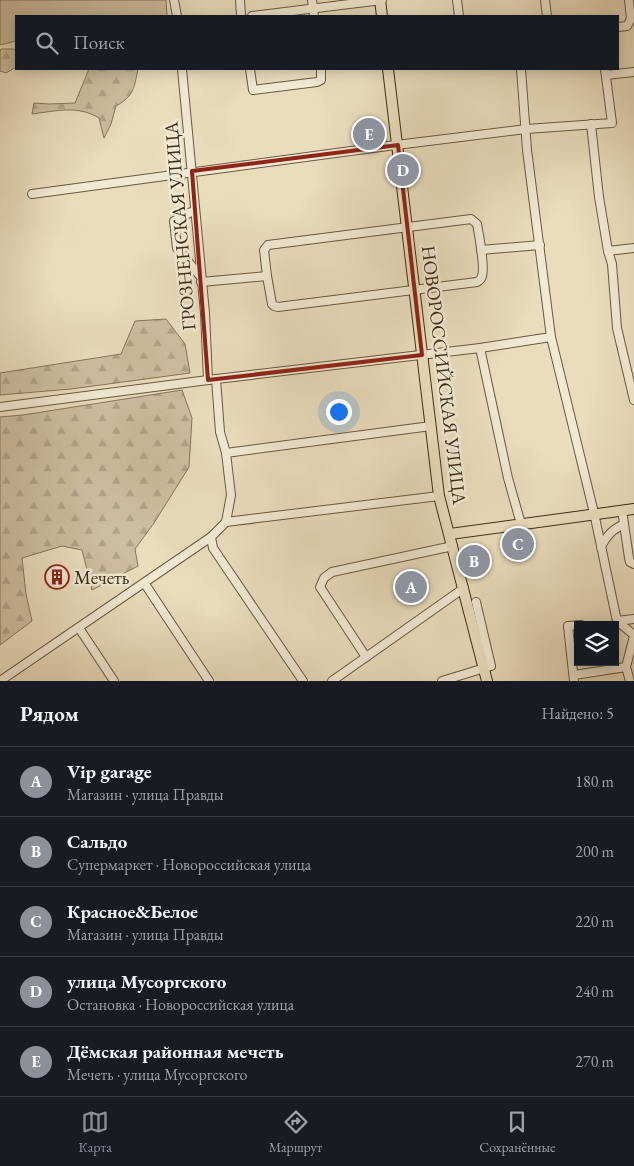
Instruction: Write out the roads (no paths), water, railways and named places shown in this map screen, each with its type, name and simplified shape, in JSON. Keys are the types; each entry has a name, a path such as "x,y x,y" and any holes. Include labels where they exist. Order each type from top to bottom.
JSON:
{"main road":[{"path":"381,0 382,15"},
{"name":"НОВОРОССИЙСКАЯ УЛИЦА","path":"388,70 439,496 487,681"},
{"path":"450,534 634,509"}],"street":[{"path":"174,0 177,15"},
{"path":"240,0 241,15"},
{"path":"260,15 381,0"},
{"path":"457,0 459,15"},
{"path":"545,0 547,15"},
{"path":"619,27 627,26 631,19 629,0"},
{"name":"ГРОЗНЕНСКАЯ УЛИЦА","path":"182,70 212,380 220,432 226,453 231,495 226,522"},
{"path":"250,70 253,90 317,82 321,80 321,70"},
{"path":"521,70 527,150 551,337 594,513 617,621 634,619"},
{"path":"32,194 192,171 526,129 612,123 606,72 634,72"},
{"path":"592,124 599,197 612,264 618,328 634,400"},
{"path":"195,210 174,221 177,248 201,279 267,276"},
{"path":"471,219 477,224 483,275 481,279 477,282 278,307 272,304 264,250 268,245 407,227 471,219"},
{"path":"481,250 540,245"},
{"path":"608,251 634,248"},
{"path":"0,407 480,348 551,337"},
{"path":"480,348 508,478 521,524"},
{"path":"226,453 431,426"},
{"path":"3,680 212,537 226,522 439,496"},
{"path":"622,510 629,558 634,564"},
{"path":"602,548 612,530 624,524"},
{"path":"212,537 215,553 303,681"},
{"path":"366,657 320,587 324,578 332,572 453,546"},
{"path":"145,584 209,681"},
{"path":"332,681 464,588"},
{"path":"442,681 491,666 476,602"},
{"path":"619,623 634,636 626,667 630,681"},
{"path":"574,626 568,626 574,678 626,667"},
{"path":"79,628 114,681"}],"place":[{"name":"Дёмская районная мечеть","path":"369,134"},
{"name":"улица Мусоргского","path":"403,170"},
{"name":"Красное&Белое","path":"518,544"},
{"name":"Сальдо","path":"474,561"},
{"name":"Мечеть","path":"57,577"},
{"name":"Vip garage","path":"411,587"}]}
